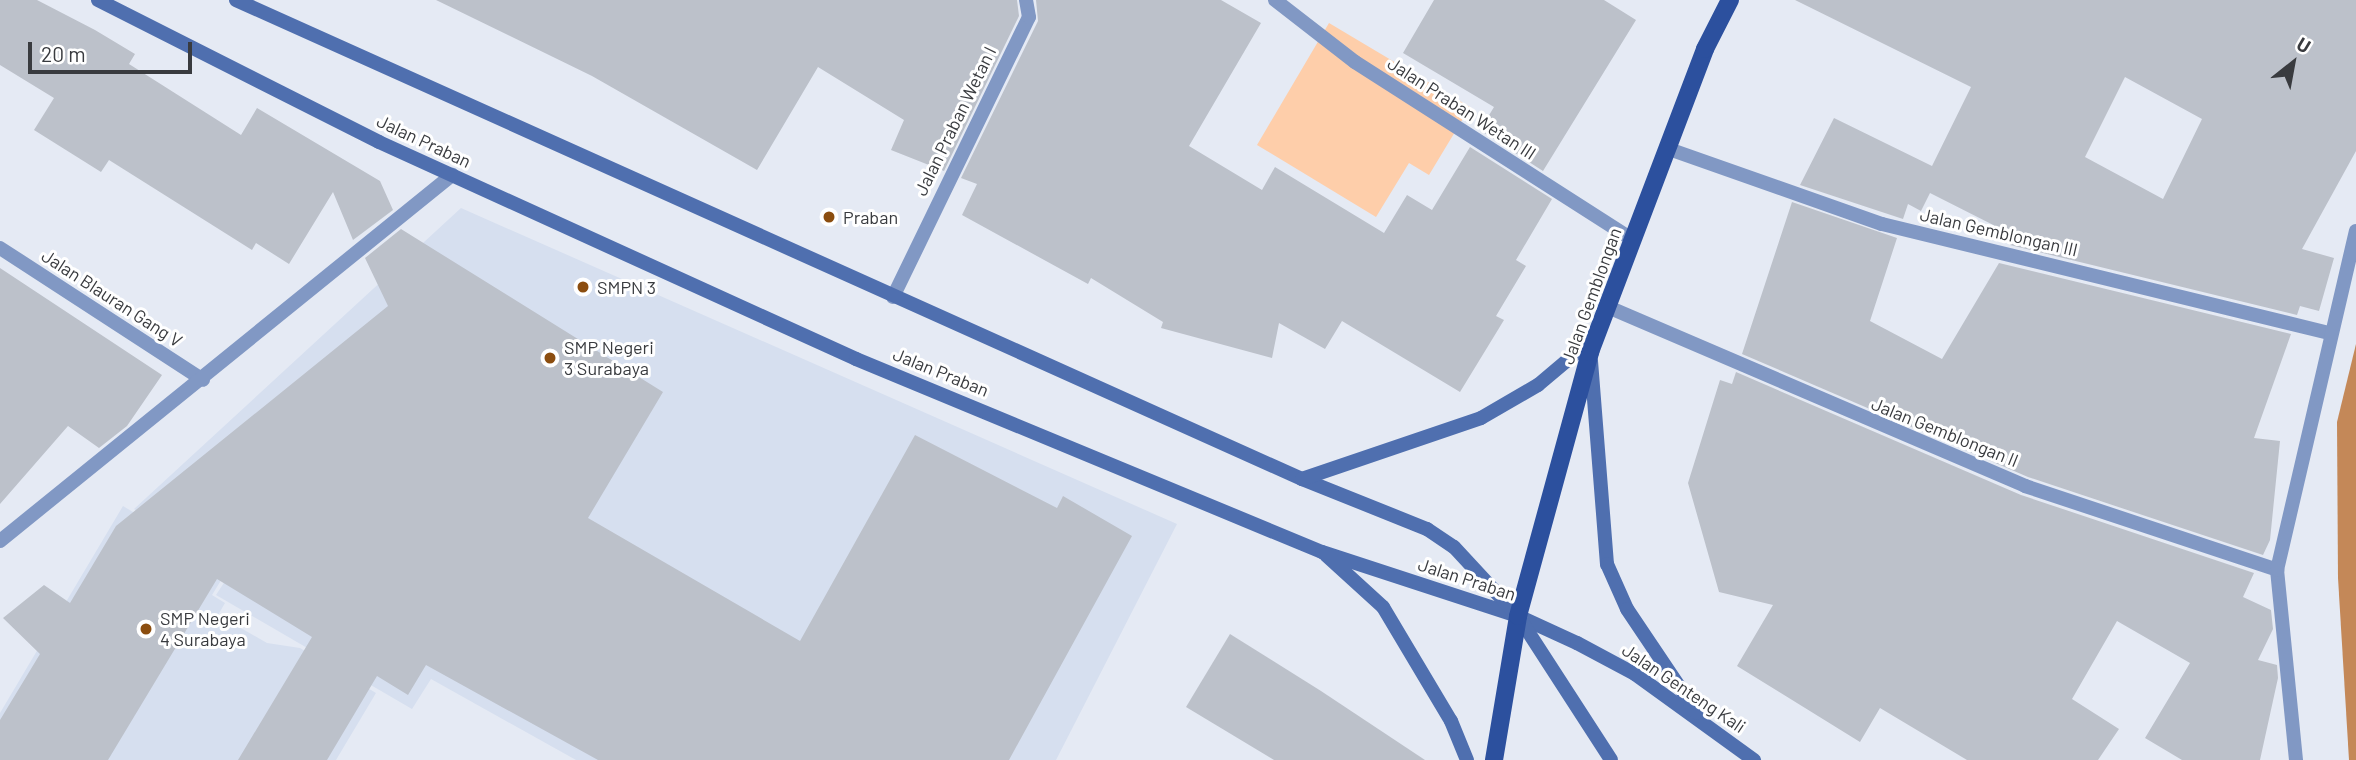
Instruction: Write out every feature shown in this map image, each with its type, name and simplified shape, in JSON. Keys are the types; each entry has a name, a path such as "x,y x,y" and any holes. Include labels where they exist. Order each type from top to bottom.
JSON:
{"main road":[{"name":"Jalan Praban","path":"98,0 452,174 856,359 1322,552 1518,616"},
{"name":"Jalan Praban","path":"236,0 1302,480 1427,529 1454,547 1518,616"},
{"name":"Jalan Gemblongan","path":"1494,760 1518,616 1593,345 1666,148 1730,0"},
{"path":"1302,480 1481,418 1538,385 1593,345"},
{"path":"1593,345 1607,564 1627,609 1702,720"},
{"path":"1322,552 1383,607 1446,710 1467,760"},
{"path":"1518,616 1611,760"},
{"name":"Jalan Genteng Kali","path":"1518,616 1634,674 1702,720 1754,760"}],"street":[{"name":"Jalan Praban Wetan I","path":"893,298 1029,17 1026,0"},
{"name":"Jalan Praban Wetan III","path":"1275,0 1354,62 1633,240"},
{"name":"Jalan Gemblongan III","path":"1666,148 1882,224 2329,333"},
{"path":"0,541 203,380 452,174"},
{"path":"2296,760 2277,570 2329,333 2356,231"},
{"name":"Jalan Blauran Gang V","path":"0,248 203,380"},
{"name":"Jalan Gemblongan II","path":"1608,307 2025,486 2277,570"}],"shaded area":[{"path":"1329,23 1470,107 1429,175 1409,163 1376,217 1257,145"},
{"name":"SMP Negeri 3 Surabaya","path":"461,208 1177,524 1056,760 576,760 431,679 412,709 216,595 233,569 134,509"},
{"path":"2356,344 2356,760 2349,760 2338,578 2337,422"},
{"name":"SMP Negeri 4 Surabaya","path":"123,506 228,569 212,595 225,603 218,615 267,643 300,648 376,693 336,760 0,760 0,713"}],"building":[{"path":"0,0 37,0 95,30 135,54 129,64 241,135 257,108 380,181 393,210 353,240 333,192 289,264 256,243 252,250 109,160 101,172 34,130 54,98 0,65"},
{"path":"436,0 1017,0 1019,16 944,171 891,150 904,120 818,67 757,170 592,76"},
{"path":"1036,0 1221,0 1261,23 1189,146 1262,190 1275,167 1384,233 1407,195 1432,210 1470,147 1552,199 1516,260 1526,266 1496,316 1504,320 1460,392 1342,321 1325,349 1279,323 1272,358 1161,328 1163,322 1091,278 1088,284 962,215 977,184 961,178 1038,21"},
{"path":"1434,0 1604,0 1636,20 1543,171 1480,130 1494,107 1403,53"},
{"path":"1795,0 2356,0 2356,151 2302,249 2334,258 2319,311 2300,306 2297,315 2010,245 2015,236 1930,193 1921,211 1908,204 1903,219 1800,185 1834,118 1932,166 1971,87","holes":["2125,77 2202,119 2163,199 2085,157"]},
{"path":"1792,202 1897,238 1870,321 1942,359 1999,263 2291,334 2254,438 2280,441 2270,540 2263,555 2028,477 1742,354"},
{"name":"SMP Negeri 3 Surabaya","path":"401,229 663,392 588,518 800,641 915,435 1057,508 1063,496 1132,536 1009,760 598,760 426,665 408,695 377,676 327,760 238,760 312,637 217,579 108,760 0,760 0,720 40,654 3,618 44,585 70,603 116,526 388,306 365,258"},
{"path":"0,268 162,375 127,426 99,448 68,426 0,504"},
{"path":"1736,372 2021,495 2254,573 2243,597 2271,610 2273,629 2258,660 2277,665 2278,678 2260,760 2182,760 2145,738 2190,663 2117,621 2072,699 2119,729 2098,760 1967,760 1880,708 1860,742 1737,666 1773,605 1719,592 1688,483 1720,380 1732,384"},
{"path":"1230,634 1425,760 1274,760 1186,707"}],"place":[{"name":"Praban","path":"829,217"},
{"name":"SMPN 3","path":"583,287"},
{"name":"SMP Negeri 3 Surabaya","path":"550,358"},
{"name":"SMP Negeri 4 Surabaya","path":"146,629"}]}
